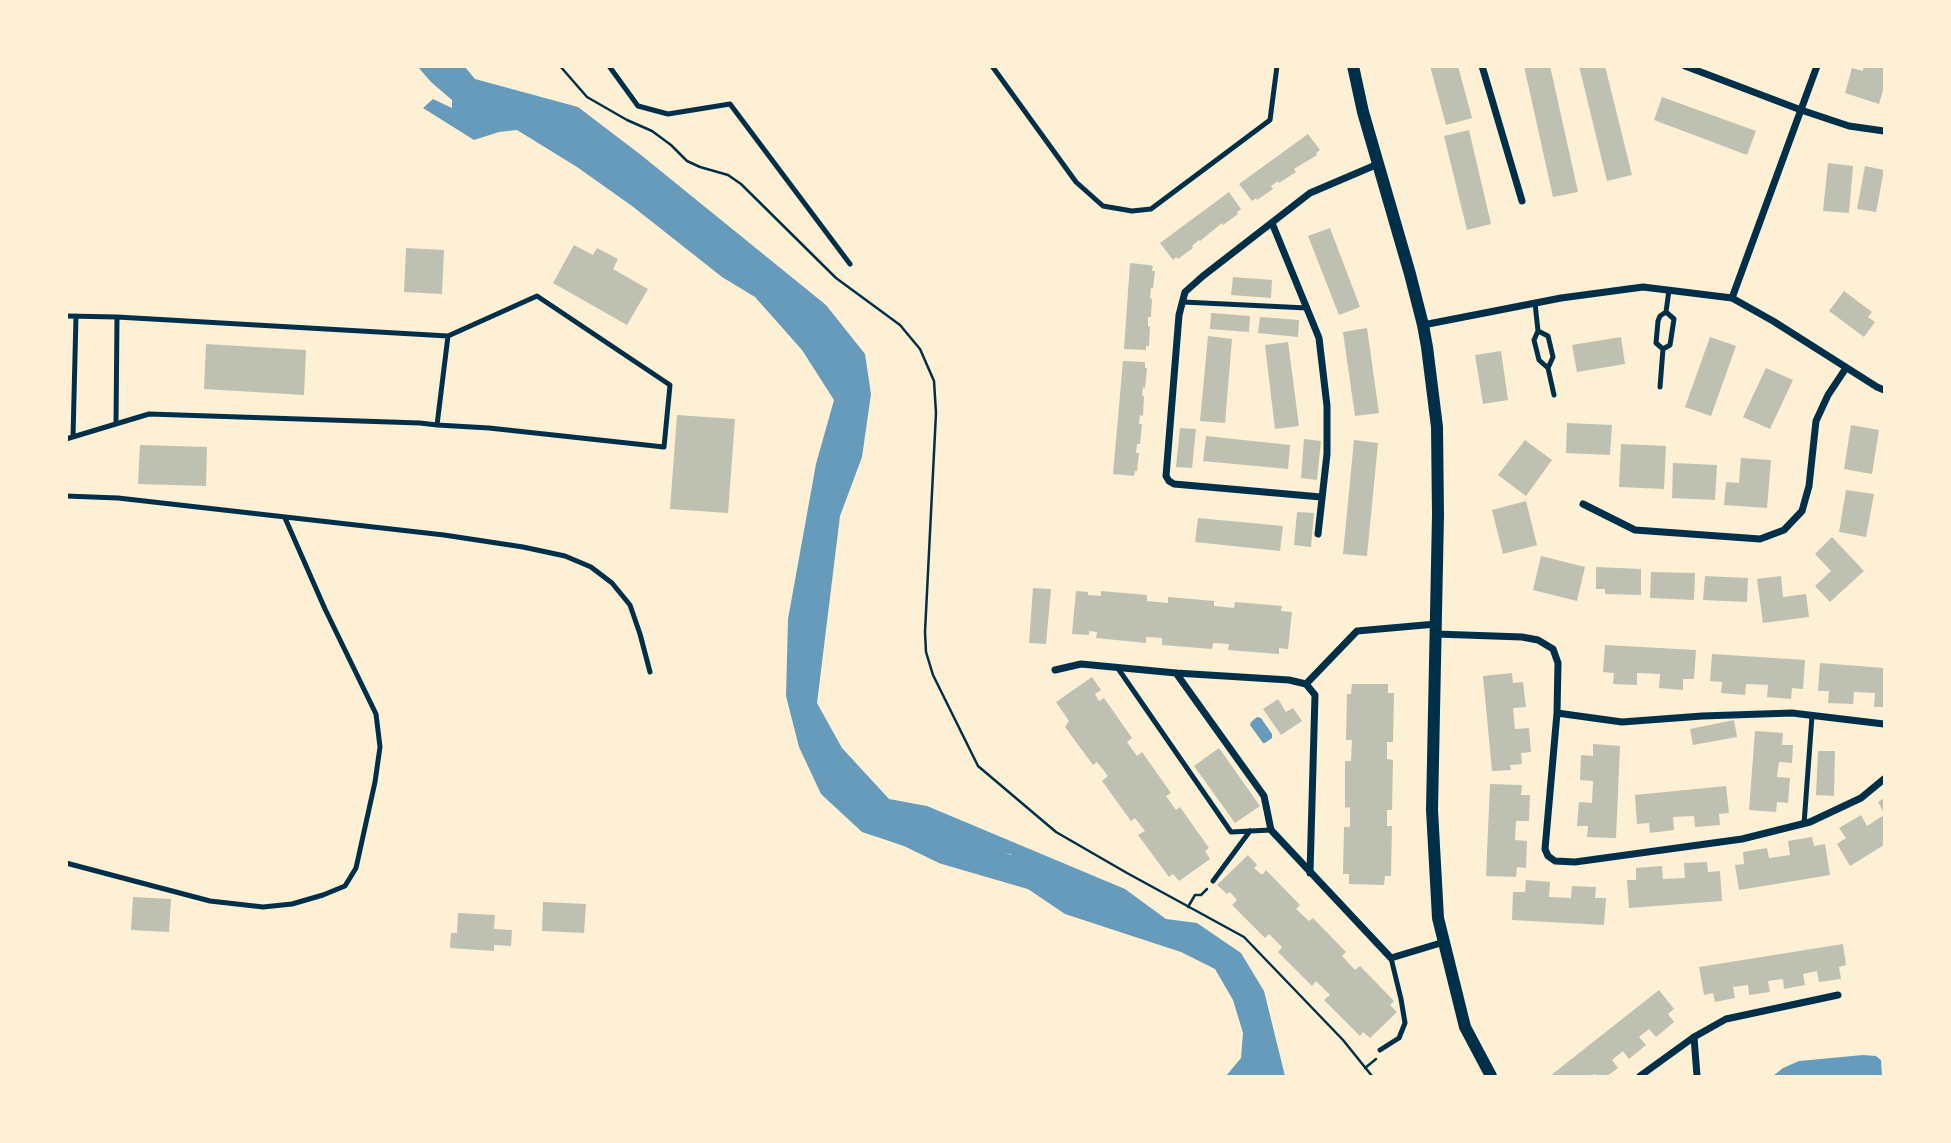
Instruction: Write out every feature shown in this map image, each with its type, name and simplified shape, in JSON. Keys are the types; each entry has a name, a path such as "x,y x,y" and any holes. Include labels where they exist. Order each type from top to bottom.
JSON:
{"street":[{"path":"1353,66 1363,112 1423,325 1437,427 1438,515 1432,810 1438,918 1465,1027 1491,1076"},
{"path":"1482,66 1522,201"},
{"path":"1685,66 1849,126 1885,131"},
{"path":"1732,298 1817,66"},
{"path":"1321,497 1174,484 1169,481 1166,476 1179,316 1185,292 1310,193 1378,164"},
{"path":"1272,223 1319,338 1327,406 1328,454 1318,534"},
{"path":"1423,325 1535,303 1643,287 1732,298 1885,390"},
{"path":"1583,504 1635,530 1760,539 1784,530 1802,511 1809,486 1816,421 1846,368"},
{"path":"1306,684 1357,631 1436,629 1522,637 1538,640 1553,649 1558,663 1557,713 1545,849 1548,856 1555,861 1575,862 1742,839 1804,824 1861,798 1885,779"},
{"path":"1055,670 1081,664 1289,680 1306,684 1315,695 1310,873"},
{"path":"1176,673 1264,796 1271,830 1391,958 1444,942"},
{"path":"1557,713 1622,722 1792,713 1885,724"},
{"path":"1640,1076 1694,1037 1726,1020 1838,995"},
{"path":"1694,1037 1697,1076"}],"lane":[{"path":"609,66 638,106 668,114 730,104 850,264"},
{"path":"992,66 1076,182 1103,206 1132,211 1151,209 1270,120 1277,66"},
{"path":"1666,312 1668,290"},
{"path":"66,316 76,316 117,317 448,336 537,296 670,385 664,447 489,428 149,414 70,438 76,316"},
{"path":"1183,302 1307,308"},
{"path":"1535,303 1538,331 1534,340 1539,360 1548,368 1554,395"},
{"path":"1663,349 1656,343 1658,321 1666,312"},
{"path":"1663,349 1670,345 1674,319 1666,312"},
{"path":"116,424 117,317"},
{"path":"1538,331 1548,336 1553,357 1548,368"},
{"path":"437,425 448,336"},
{"path":"1660,387 1663,349"},
{"path":"66,496 118,498 444,535 565,556 591,567 612,583 630,606 650,673"},
{"path":"66,863 209,901 263,907 292,904 345,886 356,868 375,782 380,747 376,714 285,518"},
{"path":"1117,667 1231,832 1271,830"},
{"path":"1804,824 1812,716"},
{"path":"1213,881 1250,831"},
{"path":"1380,1050 1399,1038 1405,1023 1391,958"}],"path":[{"path":"560,66 587,97 652,131 687,161 728,175 741,184 836,278 900,325 920,349 933,381 936,413 926,652 933,675 978,766 1056,832 1244,937 1343,1040 1372,1076"},
{"path":"1188,907 1192,897 1205,892 1213,881"},
{"path":"1365,1068 1376,1060 1380,1050"}],"water":[{"path":"418,67 465,67 475,79 578,107 826,305 865,354 871,394 862,457 840,516 817,703 842,748 889,799 927,806 1125,889 1166,919 1197,923 1241,953 1264,991 1285,1076 1226,1076 1241,1058 1243,1033 1233,1000 1215,969 1181,952 1065,914 1022,885 1011,854 904,846 862,832 821,794 799,747 786,696 788,619 816,464 834,400 802,350 755,297 722,277 632,206 577,167 517,130 499,132 474,140 423,108 433,99 452,108 452,100"},
{"path":"1257,717 1261,718 1272,734 1272,738 1265,743 1250,725"},
{"path":"1876,1056 1881,1060 1882,1076 1773,1076 1799,1061"}],"building":[{"path":"1430,66 1458,66 1472,118 1446,125"},
{"path":"1524,66 1550,66 1578,192 1553,197"},
{"path":"1579,66 1605,66 1632,175 1607,181"},
{"path":"1864,66 1884,66 1884,87 1879,104 1845,93 1852,68 1863,71"},
{"path":"1662,97 1756,131 1747,155 1654,120"},
{"path":"1469,130 1491,224 1467,230 1444,136"},
{"path":"1308,134 1320,150 1317,155 1294,169 1296,172 1271,186 1273,189 1252,201 1239,184"},
{"path":"1828,163 1853,166 1849,213 1823,211"},
{"path":"1865,166 1884,170 1876,212 1857,209"},
{"path":"1229,192 1241,209 1238,214 1173,260 1160,243"},
{"path":"1330,228 1360,307 1339,315 1308,236"},
{"path":"574,245 593,255 597,248 618,259 613,269 648,289 627,325 553,283"},
{"path":"406,248 444,250 442,294 404,292"},
{"path":"1130,263 1153,266 1152,271 1155,271 1150,298 1151,317 1148,317 1149,346 1146,346 1146,350 1124,349"},
{"path":"1233,277 1272,280 1271,298 1231,295"},
{"path":"1844,291 1872,312 1868,317 1875,322 1864,337 1829,311"},
{"path":"1211,313 1250,316 1249,332 1210,329"},
{"path":"1260,317 1299,320 1298,337 1258,333"},
{"path":"1367,328 1379,413 1355,416 1343,332"},
{"path":"1208,336 1232,339 1225,423 1200,421"},
{"path":"1621,337 1625,364 1577,372 1572,345"},
{"path":"1710,337 1736,346 1711,416 1685,407"},
{"path":"1288,342 1299,426 1275,429 1265,345"},
{"path":"206,344 306,350 304,395 204,389"},
{"path":"1501,351 1508,400 1483,404 1475,355"},
{"path":"1123,361 1145,362 1147,368 1142,396 1143,416 1140,415 1139,424 1142,424 1140,444 1137,444 1136,453 1139,453 1137,471 1134,476 1113,474"},
{"path":"1766,368 1793,380 1770,429 1743,417"},
{"path":"677,415 735,419 728,513 670,509"},
{"path":"1567,423 1612,425 1610,455 1566,453"},
{"path":"1851,425 1879,430 1872,474 1844,469"},
{"path":"1180,428 1196,429 1192,468 1176,467"},
{"path":"1206,436 1290,445 1288,469 1203,461"},
{"path":"1304,439 1321,441 1317,480 1301,478"},
{"path":"1354,440 1378,443 1367,556 1343,554"},
{"path":"1525,440 1552,460 1526,496 1498,475"},
{"path":"1621,444 1666,446 1664,489 1619,487"},
{"path":"140,445 207,447 206,486 138,484"},
{"path":"1741,458 1771,460 1767,508 1724,505 1726,482 1739,483"},
{"path":"1673,463 1717,465 1715,500 1672,498"},
{"path":"1846,490 1874,494 1866,537 1839,532"},
{"path":"1526,501 1537,545 1503,554 1492,510"},
{"path":"1297,512 1314,513 1311,547 1294,545"},
{"path":"1198,518 1283,526 1280,551 1195,542"},
{"path":"1832,537 1864,571 1830,602 1815,586 1831,571 1815,554"},
{"path":"1541,556 1585,567 1577,601 1533,590"},
{"path":"1596,567 1641,569 1641,595 1605,594 1605,589 1596,589"},
{"path":"1651,572 1695,573 1694,600 1650,598"},
{"path":"1705,576 1748,578 1747,602 1703,600"},
{"path":"1781,576 1783,597 1806,594 1809,617 1763,623 1757,579"},
{"path":"1033,588 1051,589 1046,644 1029,643"},
{"path":"1076,591 1101,596 1101,591 1147,595 1147,601 1168,603 1168,597 1214,601 1214,606 1234,608 1235,602 1282,606 1281,611 1292,612 1288,649 1279,648 1279,654 1228,650 1229,644 1213,643 1212,649 1162,645 1162,638 1146,637 1146,643 1096,638 1097,632 1089,631 1089,635 1072,634"},
{"path":"1605,645 1696,650 1694,679 1683,679 1683,690 1659,688 1660,674 1637,673 1637,685 1613,684 1614,673 1603,672"},
{"path":"1712,654 1805,660 1803,689 1792,688 1791,699 1767,697 1768,685 1746,684 1745,695 1721,693 1722,682 1710,681"},
{"path":"1820,663 1884,668 1884,707 1874,707 1875,693 1854,692 1853,704 1828,703 1829,691 1818,691"},
{"path":"1512,673 1513,683 1523,682 1526,707 1513,708 1515,729 1529,728 1531,752 1521,753 1522,764 1510,765 1511,770 1492,771 1483,676"},
{"path":"1092,677 1101,690 1095,694 1099,701 1104,698 1132,738 1127,742 1137,756 1142,752 1171,793 1166,796 1176,810 1180,807 1209,848 1205,851 1210,859 1179,881 1173,874 1169,877 1138,835 1145,831 1135,818 1131,821 1102,781 1108,776 1097,762 1093,765 1065,727 1069,721 1056,702"},
{"path":"1352,684 1388,684 1388,693 1394,693 1393,742 1387,742 1387,759 1393,760 1392,810 1387,810 1387,826 1392,826 1391,876 1385,876 1384,885 1349,884 1349,874 1343,874 1344,827 1350,827 1350,807 1345,808 1345,761 1351,761 1352,740 1346,740 1347,694 1351,694"},
{"path":"1278,699 1286,712 1293,708 1302,721 1281,735 1263,709"},
{"path":"1734,720 1737,737 1693,745 1690,729"},
{"path":"1755,731 1783,733 1782,745 1793,745 1792,763 1779,762 1777,777 1790,778 1788,803 1777,802 1776,812 1749,810"},
{"path":"1593,744 1620,746 1616,838 1587,837 1588,826 1577,826 1579,802 1592,803 1593,781 1580,780 1581,755 1593,756"},
{"path":"1219,748 1260,806 1235,823 1194,766"},
{"path":"1818,751 1835,751 1834,796 1816,795"},
{"path":"1490,784 1522,785 1521,795 1530,795 1529,821 1516,821 1515,840 1527,841 1526,868 1517,867 1516,877 1486,876"},
{"path":"1726,786 1729,813 1719,814 1720,825 1695,827 1694,816 1673,817 1674,830 1650,833 1649,823 1637,824 1635,795"},
{"path":"1884,798 1884,813 1878,802"},
{"path":"1861,815 1867,826 1884,815 1884,845 1850,866 1837,844 1846,838 1839,828"},
{"path":"1812,837 1814,846 1825,844 1830,875 1739,890 1735,865 1744,864 1743,852 1767,848 1769,858 1790,855 1788,841"},
{"path":"1248,855 1257,865 1254,868 1262,875 1266,870 1300,905 1296,909 1309,921 1313,918 1346,952 1342,956 1355,970 1360,966 1394,1001 1390,1005 1397,1012 1370,1038 1363,1032 1360,1036 1324,1000 1330,995 1316,981 1312,986 1278,952 1282,947 1269,934 1265,938 1232,905 1237,900 1230,892 1227,894 1217,885"},
{"path":"1707,862 1708,872 1720,871 1722,901 1629,908 1627,880 1636,880 1636,868 1662,866 1663,879 1685,878 1684,863"},
{"path":"1526,880 1550,882 1549,897 1571,898 1572,886 1596,887 1595,898 1606,898 1604,925 1512,920 1513,892 1525,892"},
{"path":"133,897 171,899 169,932 131,930"},
{"path":"543,902 586,904 584,933 542,931"},
{"path":"458,913 495,915 494,929 512,930 511,946 494,945 494,951 450,948 451,933 457,933"},
{"path":"1843,944 1846,965 1839,967 1841,979 1819,982 1817,971 1803,974 1805,985 1784,989 1783,979 1768,981 1770,992 1749,995 1748,985 1733,987 1735,998 1715,1002 1713,993 1704,995 1699,967"},
{"path":"1659,990 1674,1009 1668,1014 1674,1022 1656,1037 1649,1029 1639,1037 1646,1045 1629,1059 1623,1051 1612,1060 1618,1068 1607,1076 1550,1076"}],"waterway":[{"path":"907,832 944,850 1054,882"}]}
